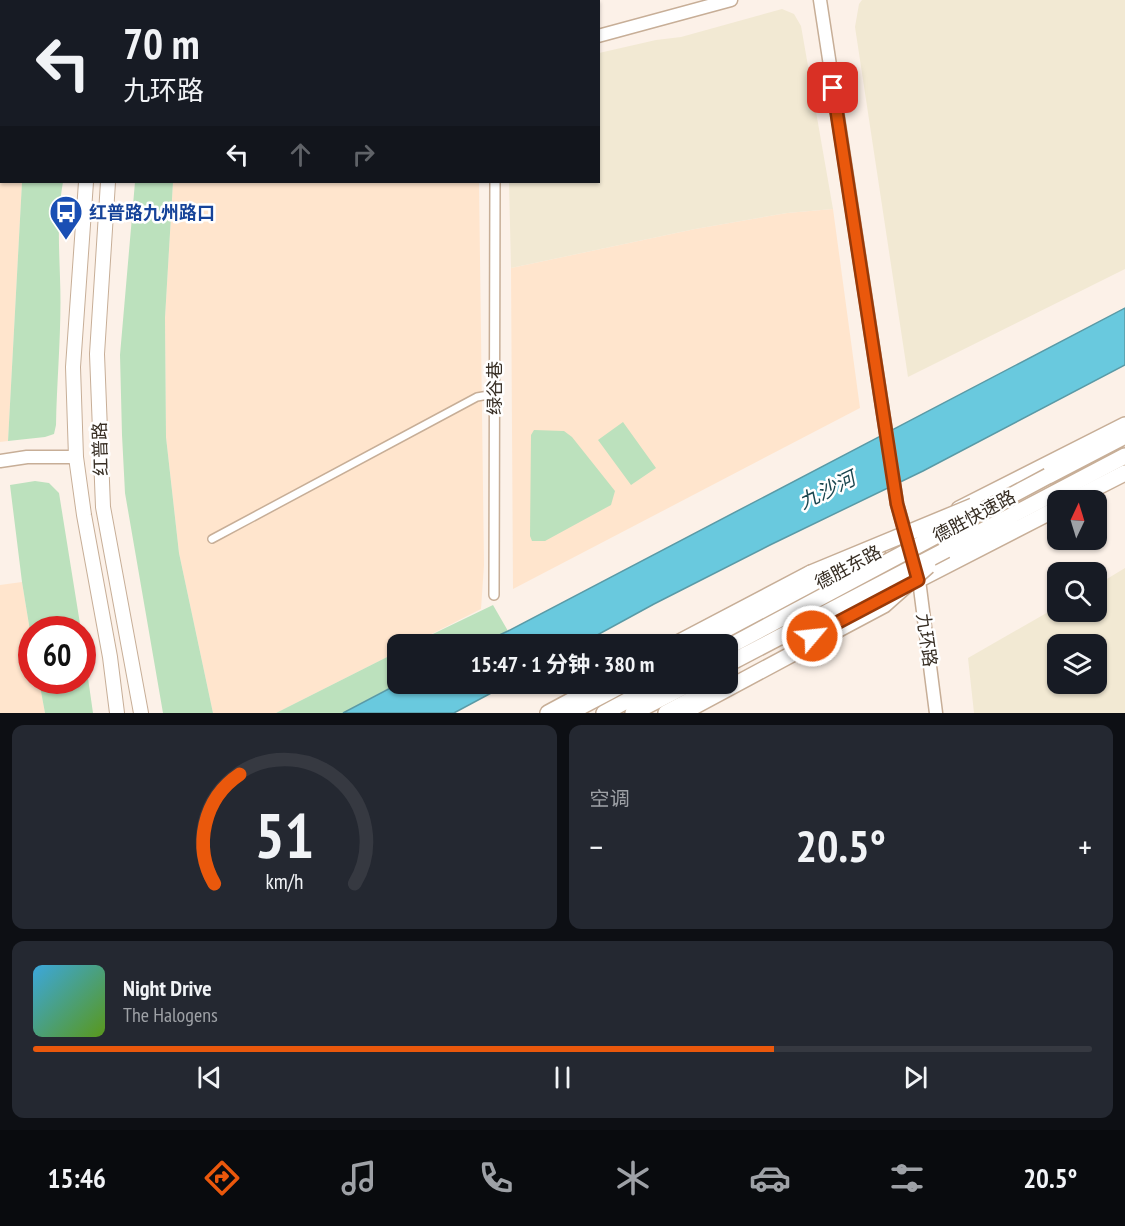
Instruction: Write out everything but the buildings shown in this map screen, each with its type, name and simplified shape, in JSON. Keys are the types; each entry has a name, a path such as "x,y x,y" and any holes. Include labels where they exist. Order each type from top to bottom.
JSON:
{"main road":[{"name":"红普路","path":"86,183 73,367 76,457 84,515 110,657 117,713"},
{"name":"红普路","path":"108,183 96,354 103,507 141,713"},
{"name":"德胜东路","path":"720,634 1125,425"},
{"name":"德胜快速路","path":"738,642 1125,436"},
{"name":"德胜快速路","path":"738,659 1125,456"},
{"path":"1092,490 1125,473"},
{"path":"695,634 811,573 1048,476"},
{"path":"738,675 1047,514"},
{"path":"682,713 884,605 946,550"},
{"path":"548,713 583,694"},
{"path":"569,713 605,694"},
{"path":"604,713 639,694"},
{"path":"633,713 670,694"},
{"path":"666,713 701,694"}],"street":[{"path":"600,35 731,0"},
{"name":"九环路","path":"820,0 884,425 897,504 918,580 936,713"},
{"name":"绿谷巷","path":"494,595 495,183"},
{"path":"212,539 477,397 494,394"},
{"path":"0,461 27,457 76,457"}],"shaded area":[{"path":"862,0 1125,0 1125,269 908,377 855,27 859,4"},
{"path":"782,9 794,14 801,26 833,209 787,213 695,229 511,268 509,183 600,183 600,53 656,40 681,37"},
{"path":"0,183 22,183 8,441 0,442"},
{"path":"173,183 479,183 484,565 481,609 432,634 387,634 387,657 276,713 213,713 179,553 166,437 165,318"},
{"path":"833,209 860,408 513,589 511,268 695,229 787,213"},
{"path":"1125,568 1125,713 974,713 968,658 1047,613 1047,622 1107,622 1107,579"},
{"path":"22,582 28,616 18,616 18,694 41,694 45,713 0,713 0,585"}],"green space":[{"path":"22,183 63,183 59,218 60,315 56,425 54,434 45,437 8,441"},
{"path":"135,183 173,183 165,318 166,437 179,553 213,713 163,713 125,493 120,355"},
{"path":"623,422 656,468 631,485 598,440"},
{"path":"534,430 564,431 572,437 615,491 611,505 545,541 532,541 530,536 531,435"},
{"path":"35,481 49,483 59,493 79,616 28,616 10,485"},
{"path":"493,605 508,631 502,634 433,634"},
{"path":"387,657 387,689 343,713 276,713"},
{"path":"41,694 90,694 93,713 45,713"}],"water":[{"name":"九沙河","path":"1125,308 1125,365 923,471 770,545 599,634 502,634"},
{"path":"387,690 387,694 489,694 454,713 343,713"}],"place":[{"name":"红普路九州路口","path":"66,241"}],"route":[{"path":"812,636 918,580 897,504 833,88"}]}
